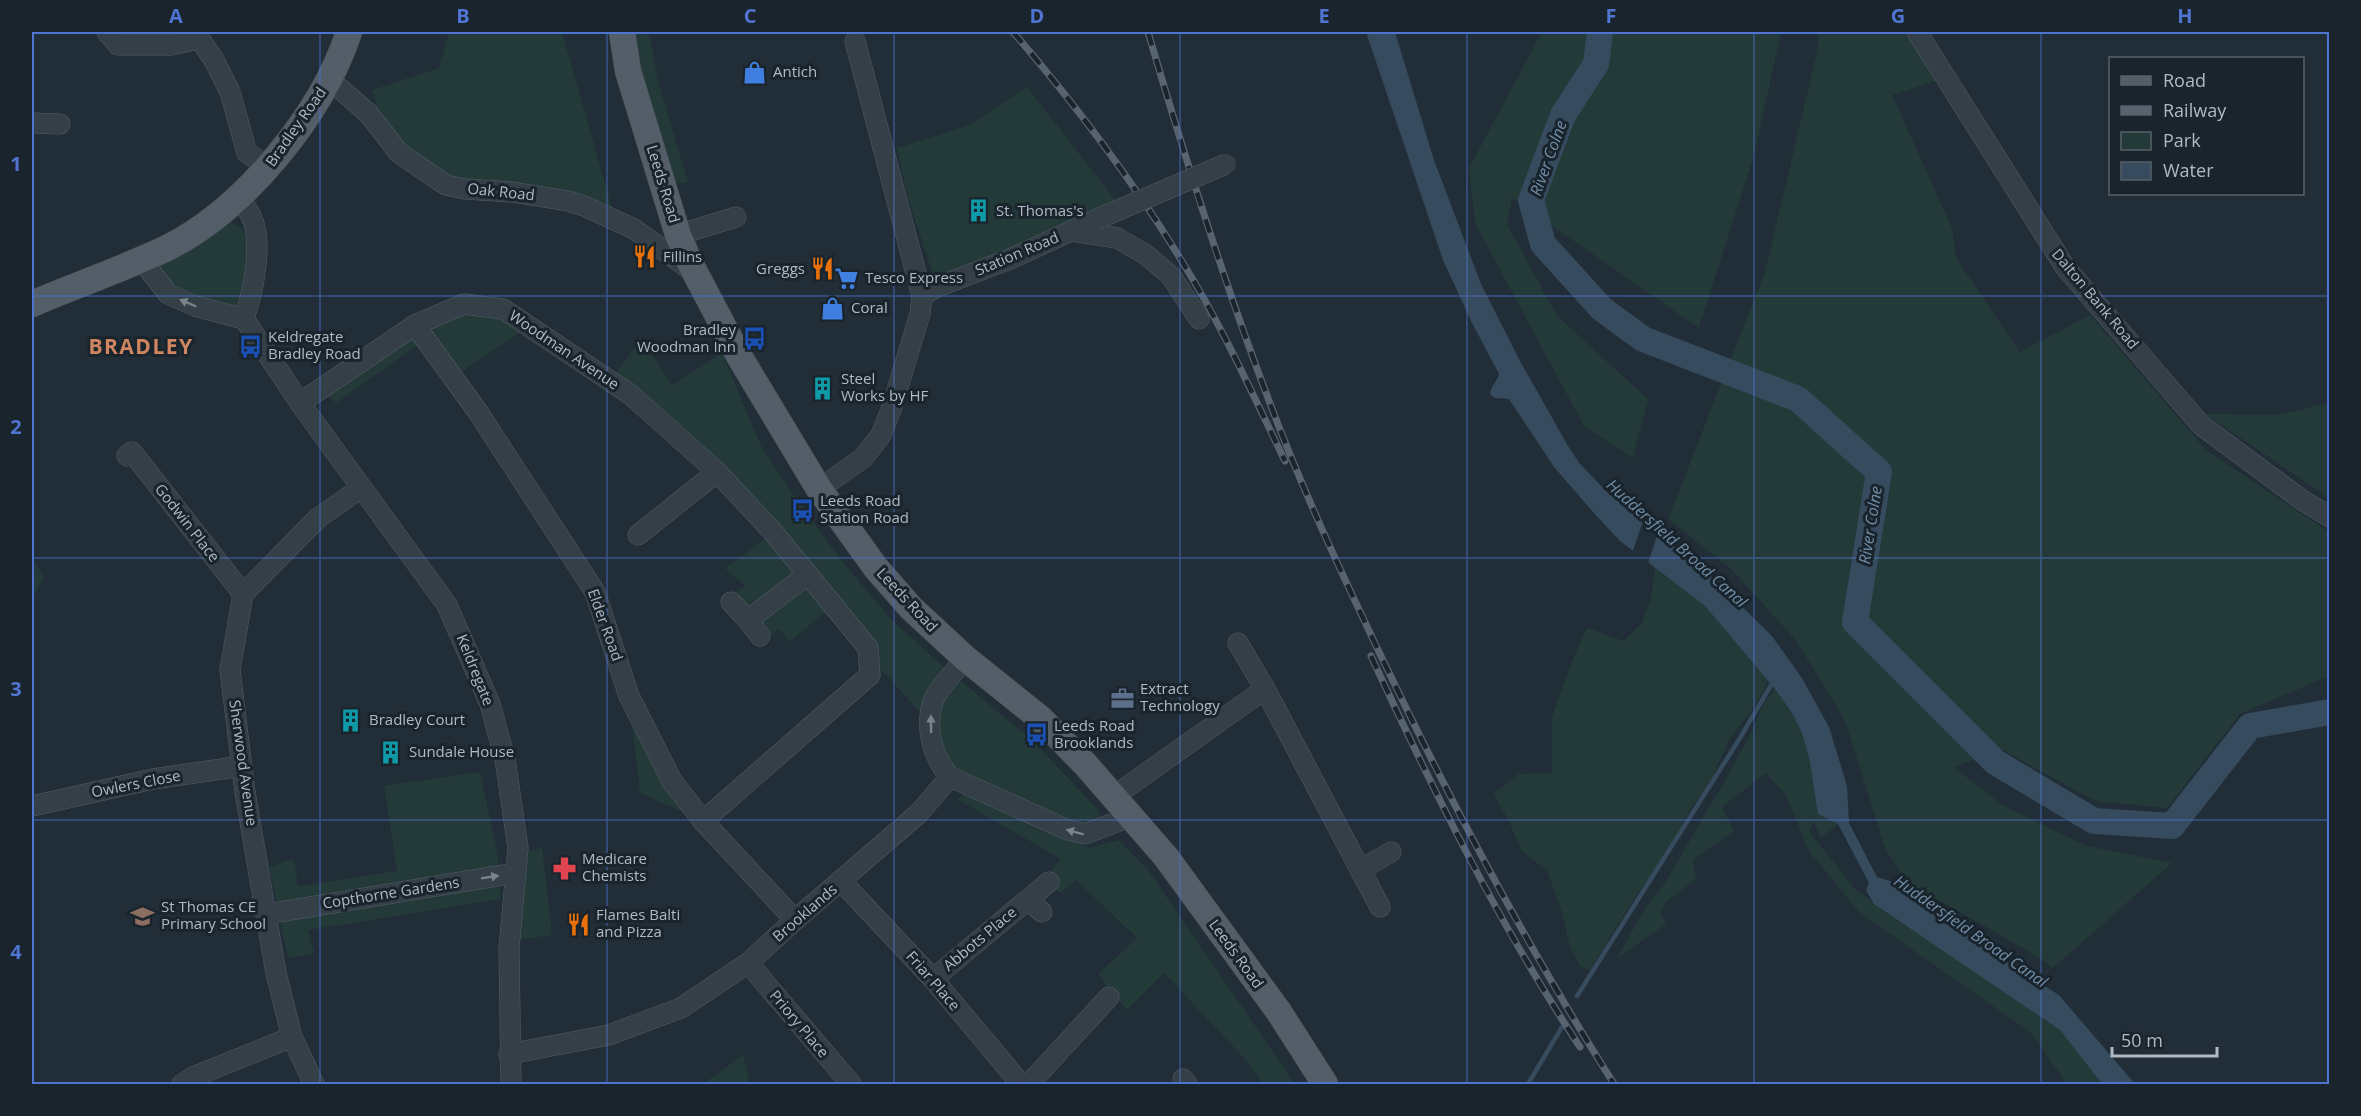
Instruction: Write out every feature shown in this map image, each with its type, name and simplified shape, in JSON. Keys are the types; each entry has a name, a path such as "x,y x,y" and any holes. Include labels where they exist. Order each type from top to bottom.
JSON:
{"main road":[{"name":"Bradley Road","path":"32,304 169,246 218,214 269,167 329,79 349,32"},
{"name":"Leeds Road","path":"622,32 628,71 678,235 695,274 739,356 819,489 876,568 911,608 965,658 1041,719 1085,764 1166,857 1279,1012 1325,1084"}],"street":[{"path":"107,32 118,45 171,45 197,35 214,60 230,92 247,153 269,167"},
{"name":"Dalton Bank Road","path":"1917,32 2065,267 2201,425 2302,500 2330,517"},
{"path":"819,489 863,458 881,435 920,314 922,296 855,41"},
{"name":"Oak Road","path":"329,79 369,114 399,153 446,185 568,201 634,229 695,274"},
{"path":"32,123 60,124"},
{"path":"1072,231 1226,164"},
{"path":"141,259 168,294 195,306 244,319 251,295 257,244 252,216 237,196"},
{"path":"678,235 736,217"},
{"name":"Station Road","path":"922,296 938,287 1072,231 1117,238 1145,254 1171,276 1199,319"},
{"name":"Woodman Avenue","path":"300,403 415,326 464,304 503,309 631,394 717,472 773,532 868,648 870,675 703,821"},
{"name":"Keldregate","path":"244,319 300,403 447,605 471,655 490,704 505,759 518,848 509,948 511,1084"},
{"name":"Elder Road","path":"415,326 478,412 595,592 629,696 672,781 703,821 795,920"},
{"name":"Godwin Place","path":"132,452 243,594"},
{"path":"638,535 717,472"},
{"path":"243,594 318,518 361,488"},
{"path":"731,602 754,628 808,574"},
{"name":"Sherwood Avenue","path":"243,594 230,670 242,766 276,973 292,1037 314,1084"},
{"path":"1238,644 1265,689 1380,907"},
{"path":"965,658 935,697 930,718 932,747 939,764 950,777 1068,830 1085,834 1130,817"},
{"path":"1113,797 1265,689"},
{"name":"Owlers Close","path":"32,806 153,779 242,766"},
{"name":"Brooklands","path":"510,1054 586,1041 652,1020 681,1008 748,963 918,814 950,777"},
{"path":"1360,870 1391,852"},
{"name":"Copthorne Gardens","path":"267,914 515,873"},
{"name":"Friar Place","path":"841,881 933,979 1021,1084"},
{"name":"Abbots Place","path":"933,979 1035,906 1049,882"},
{"name":"Priory Place","path":"748,963 851,1084"},
{"path":"1029,1084 1109,997"},
{"path":"187,1075 292,1037"}],"green space":[{"path":"449,32 562,32 612,208 551,189 453,180 404,146 376,104 372,90 439,68"},
{"path":"633,32 649,32 658,81 688,182 673,183 641,74"},
{"path":"1542,32 1781,32 1755,152 1699,328 1512,198 1507,224 1557,316 1648,399 1633,458 1584,426 1475,223 1469,168"},
{"path":"1818,32 1906,32 1936,81 1892,95 1952,228 1956,258 2020,352 2090,315 2206,450 2329,532 2329,676 2240,714 2167,808 2095,801 2001,749 1954,767 2002,805 2087,846 2172,863 2053,968 2027,950 1908,883 1885,849 1845,720 1795,639 1731,569 1668,519 1765,272 1818,48"},
{"path":"1027,87 1116,201 936,284 908,199 897,148 970,125"},
{"path":"218,214 242,229 252,243 244,319 195,306 141,259"},
{"path":"454,311 501,317 524,330 452,378 422,342 336,403 326,393"},
{"path":"641,339 672,385 722,353 761,446 794,496 842,561 891,619 946,669 944,676 924,696 920,712 878,666 838,601 790,642 779,629 762,642 724,600 745,586 725,568 769,536 615,374"},
{"path":"2329,403 2329,498 2205,414 2278,415"},
{"path":"32,558 44,576 34,595 32,594"},
{"path":"1655,568 1705,606 1768,681 1757,703 1729,740 1713,776 1687,815 1661,863 1635,897 1590,970 1580,966 1570,947 1561,909 1547,871 1521,850 1508,819 1493,794 1519,774 1552,773 1552,717 1572,661 1587,628 1624,641 1642,623 1651,598"},
{"path":"961,681 1034,742 1101,813 1095,822 1087,826 1067,824 955,768 943,745 938,717 944,699"},
{"path":"1775,689 1792,713 1802,733 1831,820 1838,824 1821,838 1814,823 1809,831 1854,888 1889,915 2060,1030 2102,1084 2067,1084 2030,1032 1859,912 1809,851 1786,795 1766,773 1722,807 1734,831 1693,860 1696,879 1665,903 1661,914 1666,924 1617,958 1644,910 1663,886 1723,784 1749,737 1765,701"},
{"path":"629,696 699,819 640,793"},
{"path":"480,772 497,852 501,899 308,930 314,953 288,958 269,867 294,859 298,886 397,871 384,786"},
{"path":"966,792 1040,829 1090,848 1119,840 1148,870 1295,1084 1264,1084 1245,1059 1164,973 1127,1010 1098,974 1137,938 1076,880 1060,893 1045,877 1061,859 957,799"},
{"path":"542,848 552,935 517,940 523,852"},
{"path":"743,1055 750,1084 699,1084 706,1082"}],"water":[{"path":"1366,32 1395,32 1434,160 1481,284 1520,361 1568,446 1580,464 1609,494 1711,576 1772,636 1802,678 1829,727 1847,786 1849,823 1877,877 1893,882 1988,950 2059,995 2135,1084 2102,1084 2060,1030 1874,904 1866,890 1869,883 1838,824 1818,814 1810,762 1802,733 1792,713 1775,689 1705,606 1620,541 1593,512 1554,467 1509,399 1495,398 1490,394 1499,374 1443,260"}],"pier":[{"path":"1644,518 1659,530 1647,566 1632,554"}],"waterway":[{"name":"River Colne","path":"1600,32 1596,64 1563,115 1531,200 1543,244 1602,309 1643,339 1798,399 1879,472 1855,622 1995,762 2094,821 2172,826 2250,726 2330,712"},
{"path":"1577,996 1740,738 1774,680"},
{"path":"1528,1084 1562,1027"}],"railway":[{"path":"1013,32 1103,144 1164,232 1211,311 1285,461"},
{"path":"1148,32 1237,313 1283,438 1323,532 1408,711 1491,874 1614,1084"},
{"path":"1371,656 1418,756 1494,904 1580,1047"}],"place":[{"name":"Antich","path":"755,72"},
{"name":"St. Thomas's","path":"978,211"},
{"name":"Fillins","path":"645,257"},
{"name":"Greggs","path":"823,269"},
{"name":"Tesco Express","path":"847,278"},
{"name":"Coral","path":"833,308"},
{"name":"Bradley Woodman Inn","path":"754,339"},
{"name":"Keldregate Bradley Road","path":"250,346"},
{"name":"Steel Works by HF","path":"823,388"},
{"name":"Leeds Road Station Road","path":"802,510"},
{"name":"Extract Technology","path":"1122,698"},
{"name":"Bradley Court","path":"351,720"},
{"name":"Leeds Road Brooklands","path":"1036,735"},
{"name":"Sundale House","path":"391,752"},
{"name":"Medicare Chemists","path":"564,868"},
{"name":"St Thomas CE Primary School","path":"143,916"},
{"name":"Flames Balti and Pizza","path":"578,924"}],"district":[{"name":"BRADLEY","path":"141,347"}],"water label":[{"name":"Huddersfield Broad Canal","path":"1677,543"},
{"name":"Huddersfield Broad Canal","path":"1971,931"}]}
